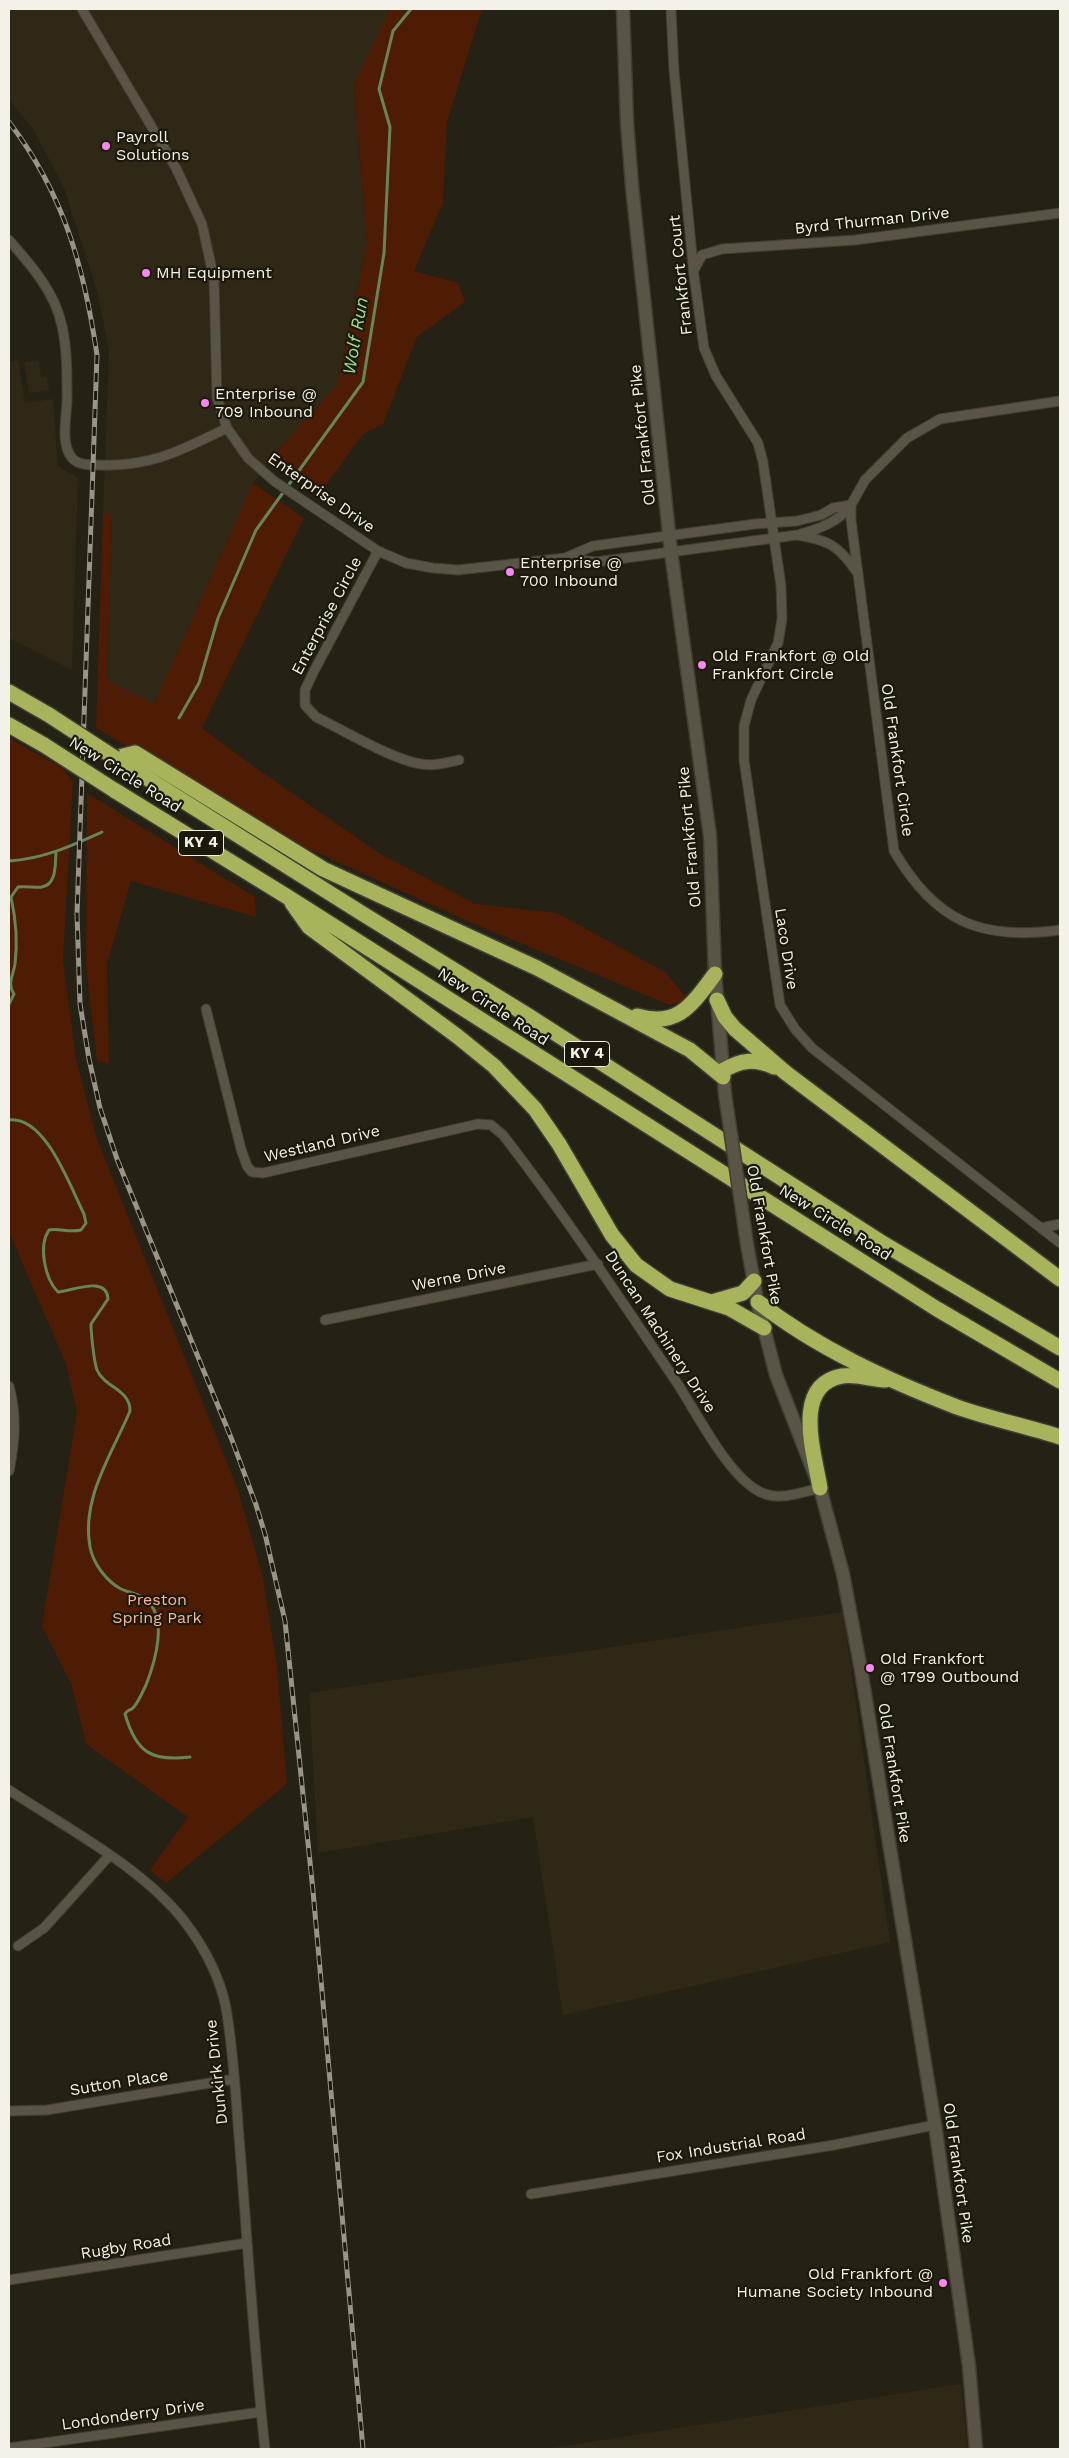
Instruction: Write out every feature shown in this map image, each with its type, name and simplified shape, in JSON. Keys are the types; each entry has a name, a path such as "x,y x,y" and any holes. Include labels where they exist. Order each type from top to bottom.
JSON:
{"highway":[{"name":"New Circle Road","path":"9,692 49,715 527,1015 884,1244 1060,1348"},
{"name":"New Circle Road","path":"9,724 286,896 937,1308 1060,1381"},
{"path":"115,758 135,754 322,869 537,968 690,1050 722,1074 735,1063 755,1060 786,1073"},
{"path":"286,896 308,927 457,1036 494,1066 535,1109 559,1144 612,1235 631,1260 670,1289 734,1311 764,1328"},
{"path":"624,1013 652,1020 669,1019 693,1004 715,974"},
{"path":"717,1000 724,1017 735,1030 786,1073 1060,1278"},
{"path":"710,1302 743,1293 754,1281"},
{"path":"758,1302 789,1326 823,1346 896,1380 958,1407 1060,1437"},
{"path":"820,1488 809,1414 812,1402 820,1388 841,1376 896,1380"}],"main road":[{"name":"Old Frankfort Pike","path":"623,9 627,123 632,186 670,536 710,836 715,974 722,1074 747,1244 764,1328 776,1375 820,1488 843,1574 861,1670 935,2125 969,2366 976,2449"}],"street":[{"name":"Enterprise Drive","path":"82,9 176,168 202,224 214,278 217,398 227,428 248,458 276,483 378,551 406,564 458,570 565,558 596,562 672,552"},
{"name":"Frankfort Court","path":"671,9 674,71 695,268 694,275 704,348 716,376 758,443 763,462 774,537"},
{"name":"Byrd Thurman Drive","path":"695,268 702,255 722,250 855,240 1060,214"},
{"path":"9,240 31,265 53,298 62,327 68,396 66,439 72,459 80,464 90,465 142,463 167,456 227,428"},
{"path":"672,552 797,535 834,521 851,506 865,480 907,438 940,419 1060,401"},
{"path":"670,536 804,520 833,508 851,506"},
{"name":"Old Frankfort Circle","path":"851,506 856,571 894,850 910,878 927,896 955,917 998,933 1028,935 1060,930"},
{"path":"797,535 826,541 844,553 856,571"},
{"name":"Enterprise Drive","path":"565,558 593,546 670,536"},
{"name":"Laco Drive","path":"774,537 781,586 782,619 778,643 751,700 743,736 744,760 780,1005 795,1029 812,1048 1060,1243"},
{"name":"Enterprise Circle","path":"378,551 314,671 305,690 305,705 316,717 402,758 420,764 436,765 459,760"},
{"name":"Westland Drive","path":"206,1009 241,1148 247,1166 252,1172 263,1173 478,1124 491,1125 503,1135"},
{"name":"Duncan Machinery Drive","path":"503,1135 598,1264 714,1440 744,1480 755,1490 769,1496 783,1497 820,1488"},
{"path":"1041,1228 1060,1224"},
{"name":"Werne Drive","path":"326,1320 598,1264"},
{"path":"9,1386 14,1410 15,1430 9,1471"},
{"name":"Dunkirk Drive","path":"9,1790 109,1856 170,1904 203,1947 217,1977 226,2007 234,2079 265,2449"},
{"path":"18,1946 44,1928 109,1856"},
{"name":"Sutton Place","path":"9,2111 47,2110 234,2079"},
{"name":"Fox Industrial Road","path":"531,2194 834,2145 935,2125"},
{"name":"Rugby Road","path":"9,2280 248,2242"},
{"name":"Londonderry Drive","path":"9,2448 261,2412"}],"shaded area":[{"path":"9,9 390,9 354,85 367,244 337,385 272,457 253,483 154,704 107,681 112,516 103,512 109,350 97,291 64,188 33,129 9,99"},
{"path":"18,360 25,403 53,399 58,466 78,478 72,670 9,638 9,362"},
{"path":"39,360 41,377 47,376 49,390 29,393 24,362"},
{"path":"843,1612 890,1942 563,2015 533,1817 318,1853 309,1693"},
{"path":"961,2384 968,2449 545,2449"}],"green space":[{"path":"390,9 482,9 447,122 443,202 414,271 458,283 465,302 417,337 383,424 362,435 322,491 272,457 337,385 367,244 354,85"},
{"path":"253,483 304,518 202,728 256,768 379,853 475,904 557,913 665,972 688,999 670,1005 472,923 269,831 96,728 103,512 112,515 107,680 154,704"},
{"name":"Preston Spring Park","path":"9,738 62,768 73,782 63,960 76,1059 97,1139 238,1490 263,1578 277,1666 287,1784 166,1883 150,1870 188,1817 86,1744 72,1686 42,1626 77,1412 66,1364 9,1232"},
{"path":"87,793 255,897 256,917 131,881 107,964 109,1064 97,1061 86,967"}],"waterway":[{"name":"Wolf Run","path":"179,718 199,683 218,618 256,530 363,382 384,253 390,127 379,89 393,31 411,9"},
{"name":"Wolf Run","path":"9,861 45,855 102,832"},
{"path":"9,1004 14,994 11,983 16,947 11,897 18,887 42,887 47,885 53,878 56,853"},
{"path":"9,1120 22,1122 34,1129 45,1141 64,1171 84,1214 86,1223 81,1230 49,1230 44,1245 44,1262 53,1286 58,1292 88,1286 102,1288 106,1292 108,1299 91,1324 96,1366 101,1376 122,1393 129,1404 130,1411 107,1460 94,1494 88,1529 90,1547 101,1571 115,1586 145,1599 157,1617 158,1640 150,1675 137,1703 125,1714 134,1737 147,1752 165,1758 190,1757"}],"railway":[{"path":"9,122 44,176 69,232 86,292 97,355 77,914 80,1004 89,1059 100,1108 117,1159 232,1440 256,1505 265,1534 285,1621 313,1891 363,2449"}],"place":[{"name":"Payroll Solutions","path":"106,146"},
{"name":"MH Equipment","path":"146,273"},
{"name":"Enterprise @ 709 Inbound","path":"205,403"},
{"name":"Enterprise @ 700 Inbound","path":"510,572"},
{"name":"Old Frankfort @ Old Frankfort Circle","path":"702,665"},
{"name":"Old Frankfort @ 1799 Outbound","path":"870,1668"},
{"name":"Old Frankfort @ Humane Society Inbound","path":"943,2283"}]}
